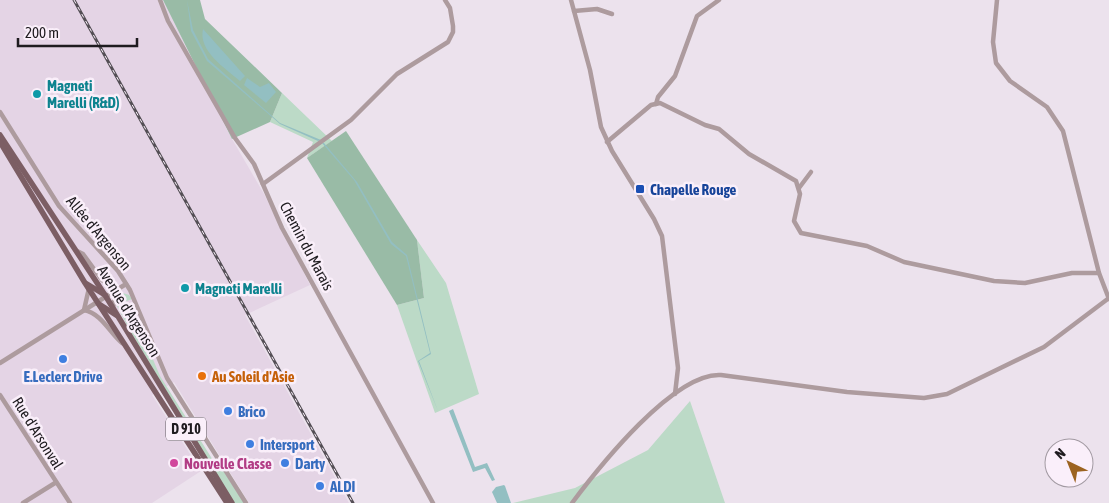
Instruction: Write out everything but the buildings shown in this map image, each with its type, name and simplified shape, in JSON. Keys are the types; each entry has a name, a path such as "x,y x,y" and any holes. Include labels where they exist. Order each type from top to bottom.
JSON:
{"main road":[{"name":"Avenue d'Argenson","path":"0,136 105,295 232,503"},
{"name":"Avenue d'Argenson","path":"0,142 87,286 227,503"},
{"path":"87,286 105,295"},
{"path":"98,303 118,316"}],"street":[{"name":"Chemin du Marais","path":"160,0 168,21 263,184 282,228 434,503"},
{"path":"263,184 351,120 397,74 448,42 453,32 453,26 450,8 445,0"},
{"path":"571,0 590,70 598,116 607,142 654,219 662,236 678,368 675,394"},
{"path":"656,104 658,97 675,76 697,16 719,0"},
{"path":"572,503 642,421 675,394 699,379 713,374 847,392 924,398 947,394 1044,347 1109,299 1099,273 1063,131 1047,107 1010,81 996,63 993,42 997,0"},
{"path":"574,11 597,8 612,14"},
{"path":"607,142 651,104 660,103 705,125 725,132 749,154 796,181 800,194 794,221 802,233 816,238 867,246 904,262 994,281 1025,283 1072,273 1099,273"},
{"name":"Allée d’Argenson","path":"0,112 59,206 118,271 133,296 167,378 246,503"},
{"path":"799,188 811,172"},
{"path":"77,251 83,254 102,280 116,289"},
{"path":"0,363 98,303 105,295 126,284"},
{"path":"84,310 87,286"},
{"path":"113,308 116,289"},
{"path":"84,310 98,316 114,336 123,343"},
{"name":"Rue d'Arsonval","path":"0,396 55,483 70,503"},
{"path":"25,502 55,483"}],"shaded area":[{"path":"0,0 163,0 232,139 264,194 310,285 245,315 349,503 249,503 174,382 152,395 201,471 152,503 0,503"}],"green space":[{"path":"163,0 200,0 205,19 282,93 270,122 232,139"},
{"path":"282,93 332,141 307,158 313,142 270,122"},
{"path":"346,131 417,240 424,298 397,305 307,158"},
{"path":"417,240 446,283 479,394 435,413 397,305 424,298"},
{"path":"123,293 129,295 132,299 124,302 122,306 129,322 132,321 141,344 146,343 160,376 216,465 219,464 244,503 234,503 128,327 116,304 117,296"},
{"path":"690,401 725,503 513,503 575,488 648,450"}],"water":[{"path":"187,0 193,30 208,59 280,123 321,140 318,141 280,124 207,61 191,31"},
{"path":"203,29 245,76 240,81 220,65 209,52 205,45"},
{"path":"247,78 260,87 269,83 276,92 266,103 244,85"},
{"path":"322,143 357,182 392,242 407,255 431,354 419,361 438,411 418,361 430,353 406,256 391,244 354,180"},
{"path":"453,409 475,467 487,463 495,480 492,481 485,468 473,472 449,411"},
{"path":"504,485 511,503 497,503 492,492 496,487"}],"railway":[{"path":"74,0 353,503"}],"place":[{"name":"Magneti Marelli (R&D)","path":"37,94"},
{"name":"Chapelle Rouge","path":"640,189"},
{"name":"Magneti Marelli","path":"185,288"},
{"name":"E.Leclerc Drive","path":"63,359"},
{"name":"Au Soleil d'Asie","path":"202,376"},
{"name":"Brico","path":"228,411"},
{"name":"Intersport","path":"250,444"},
{"name":"Nouvelle Classe","path":"174,463"},
{"name":"Darty","path":"285,463"},
{"name":"ALDI","path":"320,486"}]}
